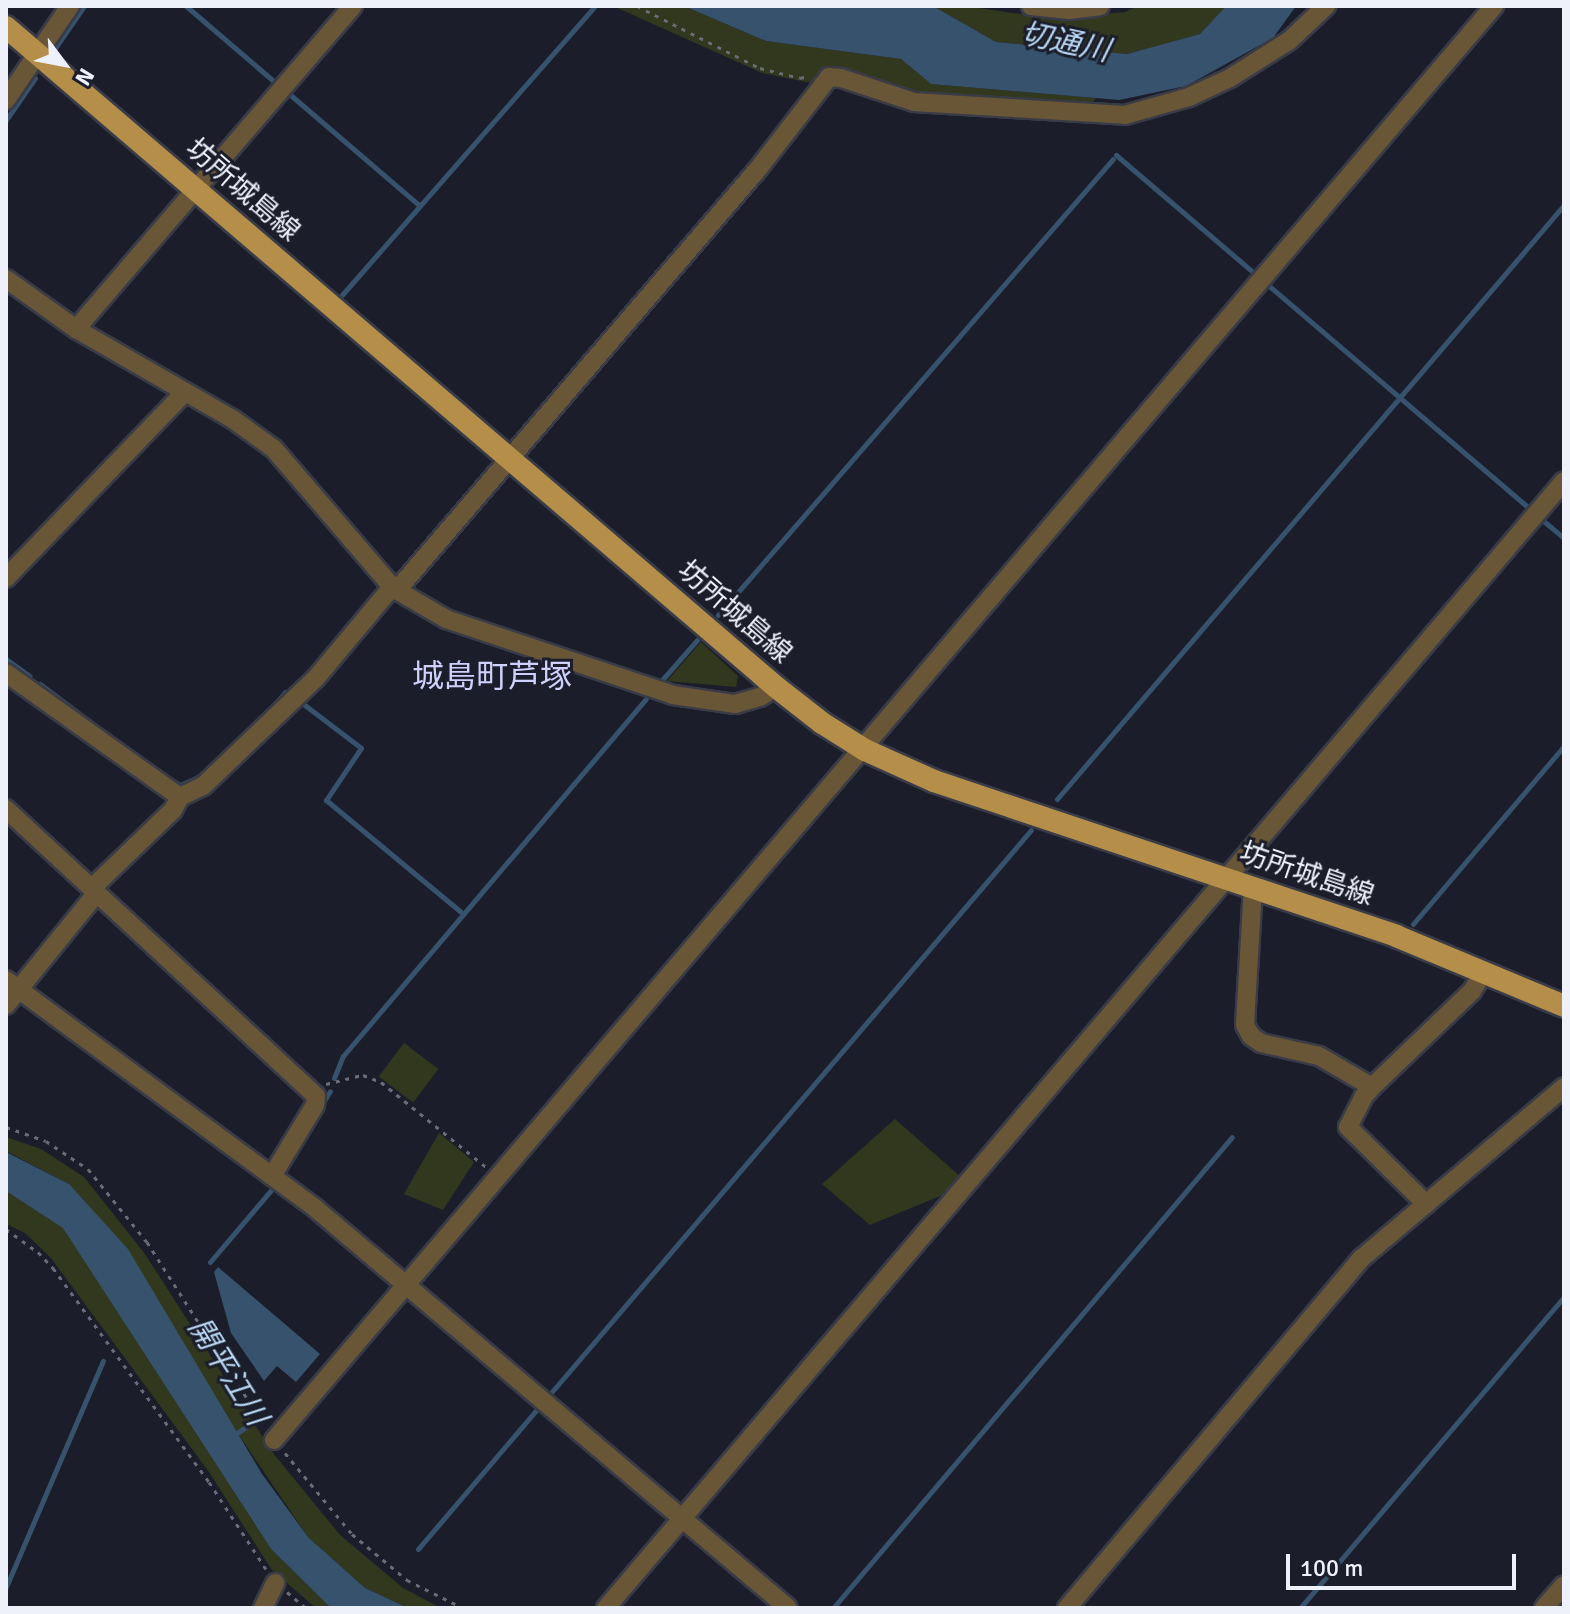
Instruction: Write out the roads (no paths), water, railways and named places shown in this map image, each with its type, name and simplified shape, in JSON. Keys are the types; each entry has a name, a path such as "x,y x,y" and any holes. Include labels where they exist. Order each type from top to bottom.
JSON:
{"main road":[{"name":"坊所城島線","path":"6,27 776,687 865,750 934,781 1396,936 1564,1006"}],"street":[{"path":"6,100 70,6"},
{"path":"76,329 353,6"},
{"path":"1031,6 1069,10 1100,6"},
{"path":"6,1005 12,984 94,891 173,810 180,797 203,786 241,751 282,707 316,678 393,588 403,583 777,146 829,77 841,78 914,102 1125,115 1175,102 1230,78 1290,40 1326,6"},
{"path":"274,1440 409,1286 1494,6"},
{"path":"6,279 76,329 183,394 234,420 274,449 393,588 446,619 673,695 735,704 760,697 776,687"},
{"path":"6,578 183,394"},
{"path":"606,1608 1564,481"},
{"path":"6,673 180,797"},
{"path":"6,809 316,1096 315,1105 272,1176"},
{"path":"1253,886 1245,1025 1251,1036 1261,1043 1319,1056 1372,1087"},
{"path":"1426,1204 1348,1127 1372,1087 1472,991 1484,972"},
{"path":"12,984 272,1176 409,1286 788,1608"},
{"path":"1067,1608 1362,1258 1564,1087"},
{"path":"263,1608 275,1583"},
{"path":"1544,1608 1564,1585"}],"water":[{"path":"684,6 933,6 996,42 1127,54 1200,34 1226,6 1296,6 1273,38 1186,86 1119,100 931,84 901,59 766,41"},
{"path":"6,1152 69,1184 128,1249 262,1474 308,1537 365,1588 408,1608 331,1608 271,1549 63,1228 6,1191"},
{"path":"218,1267 320,1354 296,1382 277,1366 264,1381 231,1333 214,1272"}],"waterway":[{"path":"55,48 84,6"},
{"path":"186,6 277,84"},
{"path":"341,296 595,6"},
{"path":"6,120 35,78"},
{"path":"287,92 420,206"},
{"path":"1116,155 1530,509"},
{"path":"718,615 1113,159"},
{"path":"1057,799 1564,205"},
{"path":"1540,518 1564,538"},
{"path":"662,680 697,640"},
{"path":"6,659 29,676"},
{"path":"40,684 101,730"},
{"path":"267,713 285,692"},
{"path":"334,1078 343,1056 646,699"},
{"path":"302,703 361,748 326,800 461,912"},
{"path":"1413,924 1564,746"},
{"path":"167,777 180,785 205,774"},
{"path":"550,1394 1031,830"},
{"path":"322,1104 330,1091"},
{"path":"833,1608 1232,1137"},
{"path":"210,1262 272,1189"},
{"path":"1300,1608 1564,1297"},
{"path":"6,1587 103,1361"},
{"path":"418,1549 538,1408"},
{"name":"開平江川","path":"234,1435 246,1427"}],"district":[{"name":"城島町芦塚","path":"492,677"}],"water label":[{"name":"切通川","path":"1065,43"}]}
